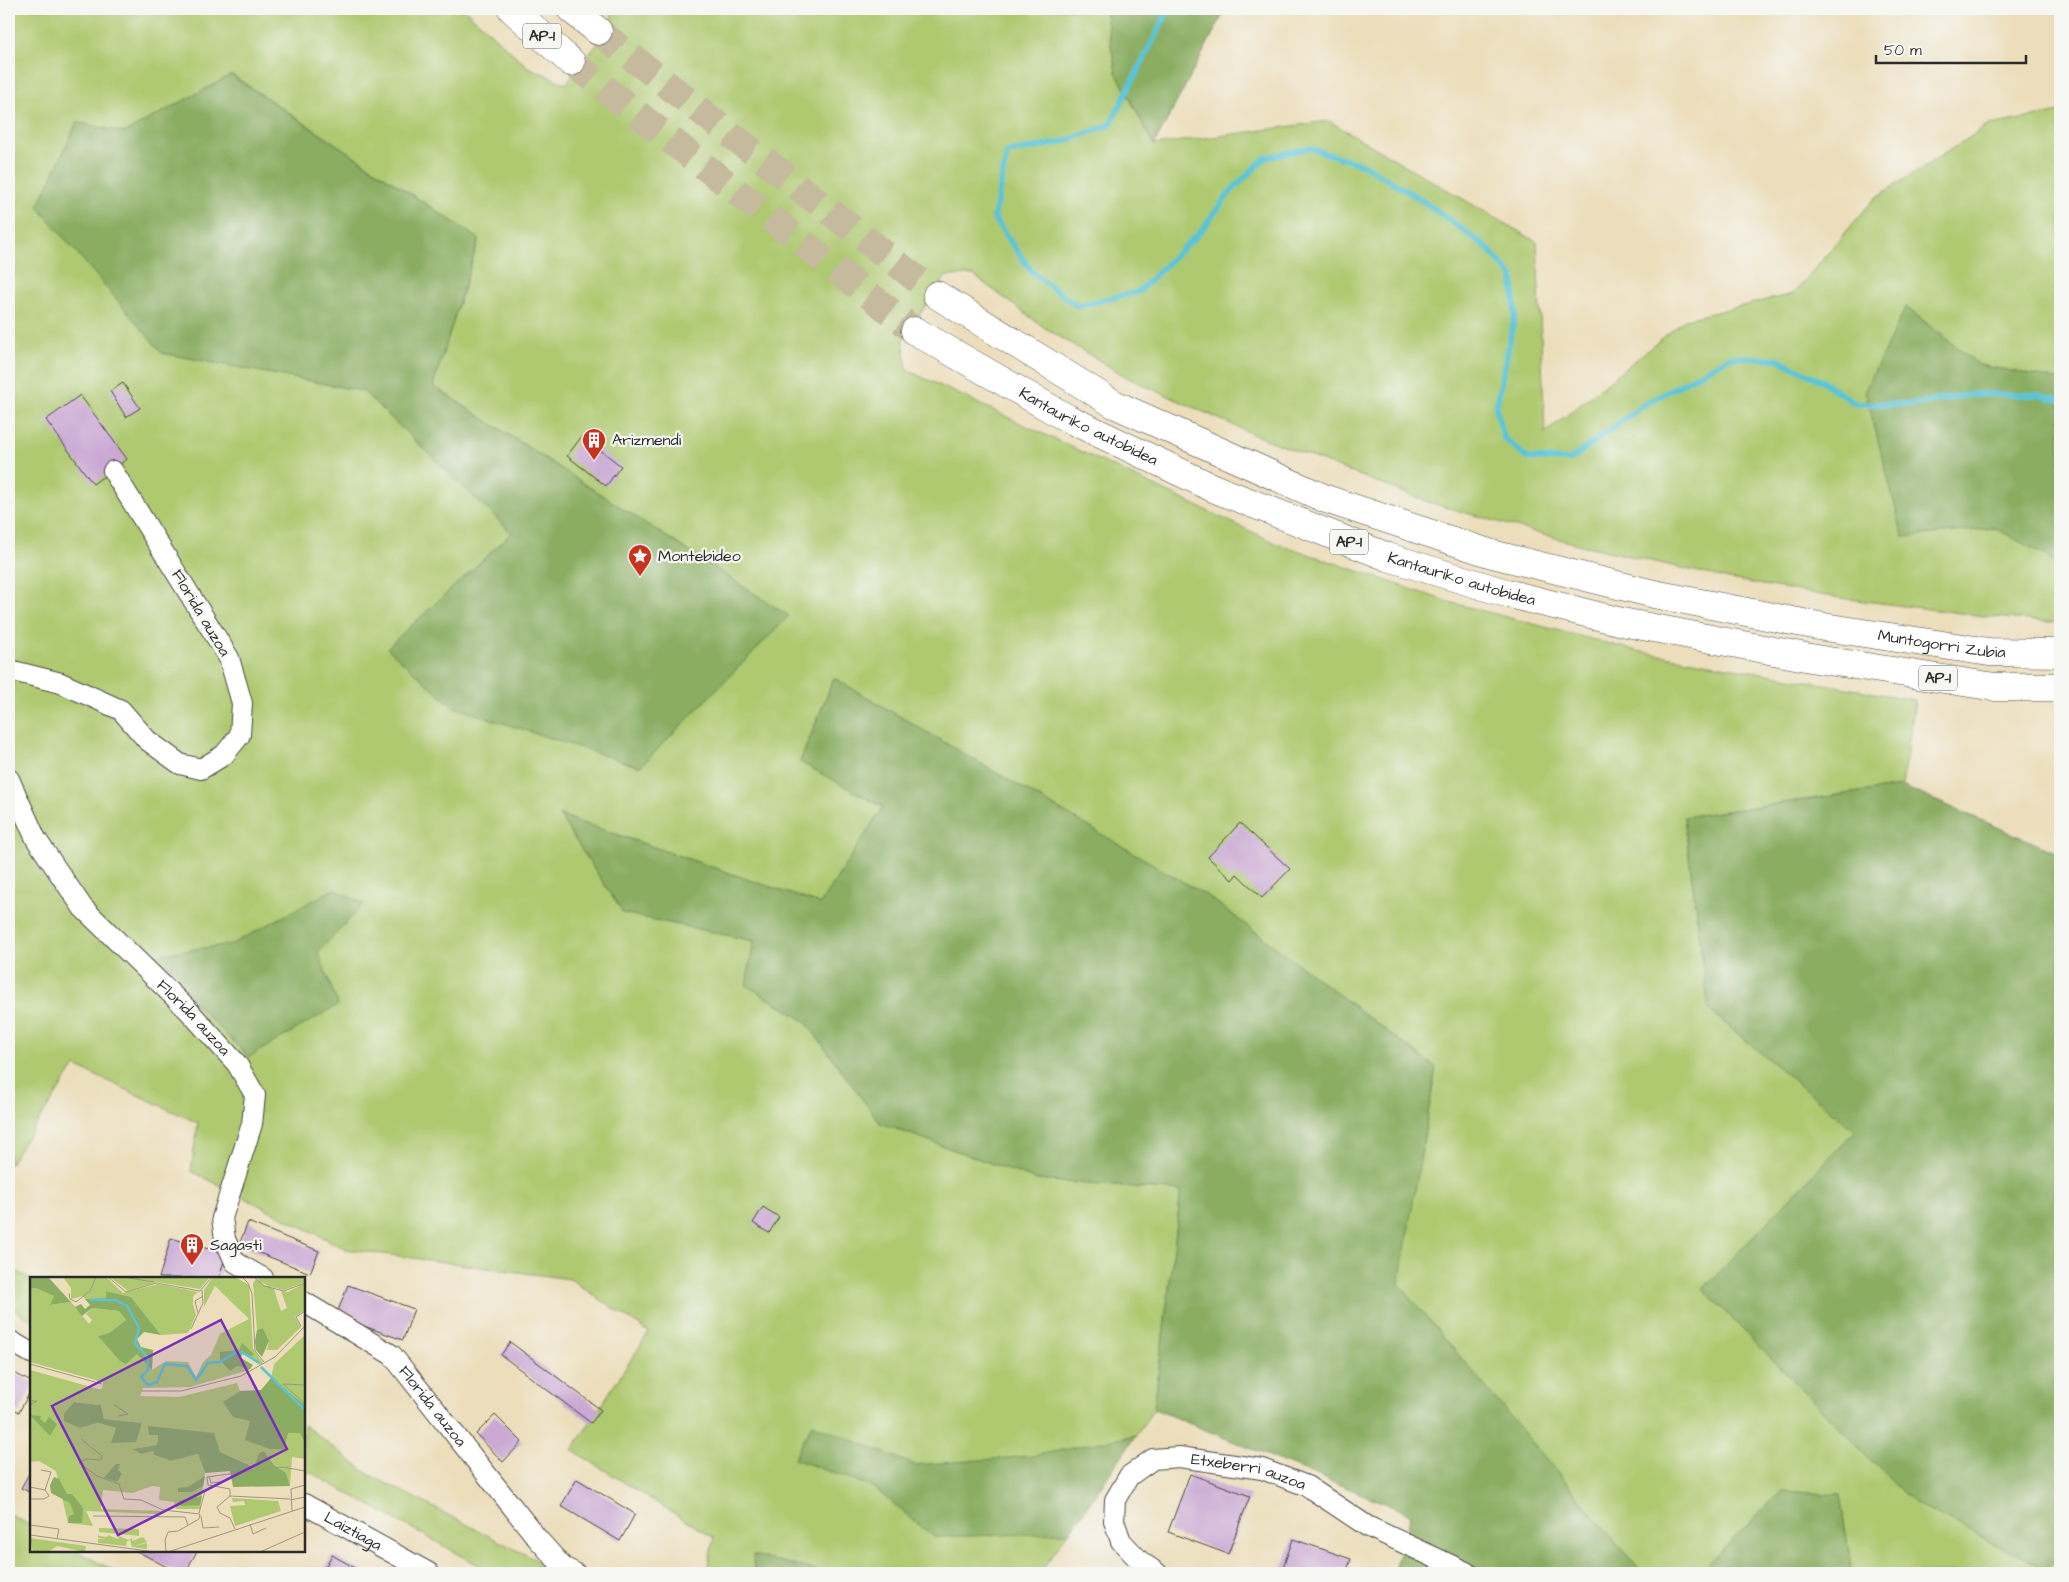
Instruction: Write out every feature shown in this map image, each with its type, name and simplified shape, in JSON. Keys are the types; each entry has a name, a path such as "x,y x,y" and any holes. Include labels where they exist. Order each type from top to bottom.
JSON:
{"highway":[{"name":"AP-1","path":"512,9 572,62"},
{"name":"AP-1","path":"571,9 598,31"},
{"name":"Kantauriko autobidea","path":"937,295 1114,404 1326,499 1492,554 1654,594 1824,627"},
{"name":"Kantauriko autobidea","path":"915,331 1067,418 1213,488 1388,557 1506,593 1622,622 1816,659"},
{"name":"Muntogorri Zubia","path":"1824,627 1989,652 2060,653"},
{"name":"Muntogorri Zubia","path":"1816,659 1995,687 2060,687"}],"street":[{"name":"Florida auzoa","path":"9,670 61,683 121,710 147,740 180,764 201,769 224,756 240,736 242,703 229,658 114,471"},
{"name":"Florida auzoa","path":"9,779 36,839 83,908 189,1011 237,1064 255,1095 252,1124 222,1218 225,1239 235,1262 260,1277"},
{"name":"Florida auzoa","path":"305,1303 392,1355 537,1538 563,1567 575,1573"},
{"path":"9,1340 30,1352"},
{"name":"Etxeberri auzoa","path":"1157,1573 1140,1561 1122,1541 1114,1521 1116,1500 1129,1476 1153,1459 1179,1457 1262,1469 1307,1486 1368,1526 1468,1573"},
{"name":"Laiztiaga","path":"305,1505 429,1573"}],"green space":[{"path":"9,9 464,9 528,67 566,84 613,24 611,9 1105,9 1116,72 1154,145 1329,121 1537,242 1545,433 1686,319 1793,294 1875,198 1989,125 2060,112 2060,380 1979,365 1906,307 1903,536 1995,528 2052,559 2060,574 2060,623 1984,616 1833,597 1729,579 1569,542 1428,502 1255,435 1130,379 1045,328 973,275 946,276 903,339 907,370 1276,543 1449,602 1637,651 1915,700 1902,786 1684,817 1709,1010 1856,1131 1703,1289 2046,1570 2060,1555 2060,1573 1852,1573 1840,1495 1782,1491 1699,1573 1642,1573 1398,1284 1436,1068 1209,897 834,678 800,762 883,807 820,904 560,815 623,913 754,941 747,985 806,1022 880,1123 1037,1180 1181,1191 1154,1409 1040,1573 706,1573 714,1538 572,1450 649,1332 570,1279 346,1249 191,1171 198,1123 75,1066 9,1165","holes":["232,75 479,239 433,386 789,616 388,648 512,533 363,391 162,353 77,122 124,133"]},
{"path":"1105,9 1226,9 1154,145 1116,72"},
{"path":"231,75 479,239 433,386 789,616 640,767 453,707 387,648 512,533 363,391 162,353 38,207 77,122 124,133"},
{"path":"1906,307 1979,365 2060,380 2060,574 2051,559 1995,528 1903,537 1865,390"},
{"path":"834,678 1209,897 1436,1068 1399,1284 1642,1573 1393,1573 1411,1514 1154,1409 1181,1191 1037,1180 880,1123 806,1022 746,985 754,941 623,913 559,815 820,904 883,807 800,762"},
{"path":"1902,786 2060,854 2060,1555 2046,1570 1912,1502 1703,1289 1855,1131 1709,1010 1684,817"},
{"path":"334,889 364,904 318,952 338,1005 249,1057 147,956 232,944"},
{"path":"9,1268 30,1278 30,1319 9,1307"},
{"path":"812,1424 915,1465 1033,1456 1136,1435 1069,1533 934,1537 873,1487 794,1459"},
{"path":"305,1426 368,1474 544,1564 523,1573 493,1573 305,1470"},
{"path":"1782,1491 1840,1495 1852,1573 1699,1573"},
{"path":"9,1514 30,1525 30,1552 79,1552 118,1573 9,1573"},
{"path":"753,1555 826,1573 754,1573"}],"building":[{"path":"123,383 140,408 126,417 110,391"},
{"path":"80,395 127,459 93,484 46,420"},
{"name":"Arizmendi","path":"582,436 621,466 606,486 567,456"},
{"path":"1240,823 1290,869 1262,898 1237,874 1232,880 1208,857"},
{"path":"763,1207 779,1217 769,1233 753,1223"},
{"path":"248,1222 319,1251 310,1273 239,1245"},
{"name":"Sagasti","path":"171,1238 226,1254 219,1277 159,1277"},
{"path":"348,1285 414,1309 403,1340 336,1316"},
{"path":"510,1342 601,1410 591,1423 501,1355"},
{"path":"9,1370 30,1381 30,1392 19,1412 12,1408 9,1415"},
{"path":"495,1415 522,1442 503,1462 476,1434"},
{"path":"30,1472 30,1492 21,1488"},
{"path":"1190,1474 1250,1496 1228,1554 1168,1532"},
{"path":"577,1479 635,1514 620,1541 561,1506"},
{"path":"1293,1539 1351,1559 1346,1573 1281,1573"},
{"path":"139,1552 196,1552 185,1573 178,1573"},
{"path":"332,1555 364,1573 322,1573"}],"waterway":[{"path":"1169,9 1110,125 1063,142 1007,153 994,218 1032,272 1077,306 1138,292 1201,231 1231,191 1265,158 1309,148 1364,165 1423,201 1485,246 1513,277 1515,315 1496,408 1504,438 1527,458 1570,460 1642,406 1730,357 1777,359 1822,381 1856,404 1916,404 1974,394 2038,395 2060,400"}],"tunnel":[{"path":"598,31 937,295"},
{"path":"571,62 915,331"}],"place":[{"name":"Arizmendi","path":"594,461"},
{"name":"Montebideo","path":"640,577"},
{"name":"Sagasti","path":"192,1266"}]}
